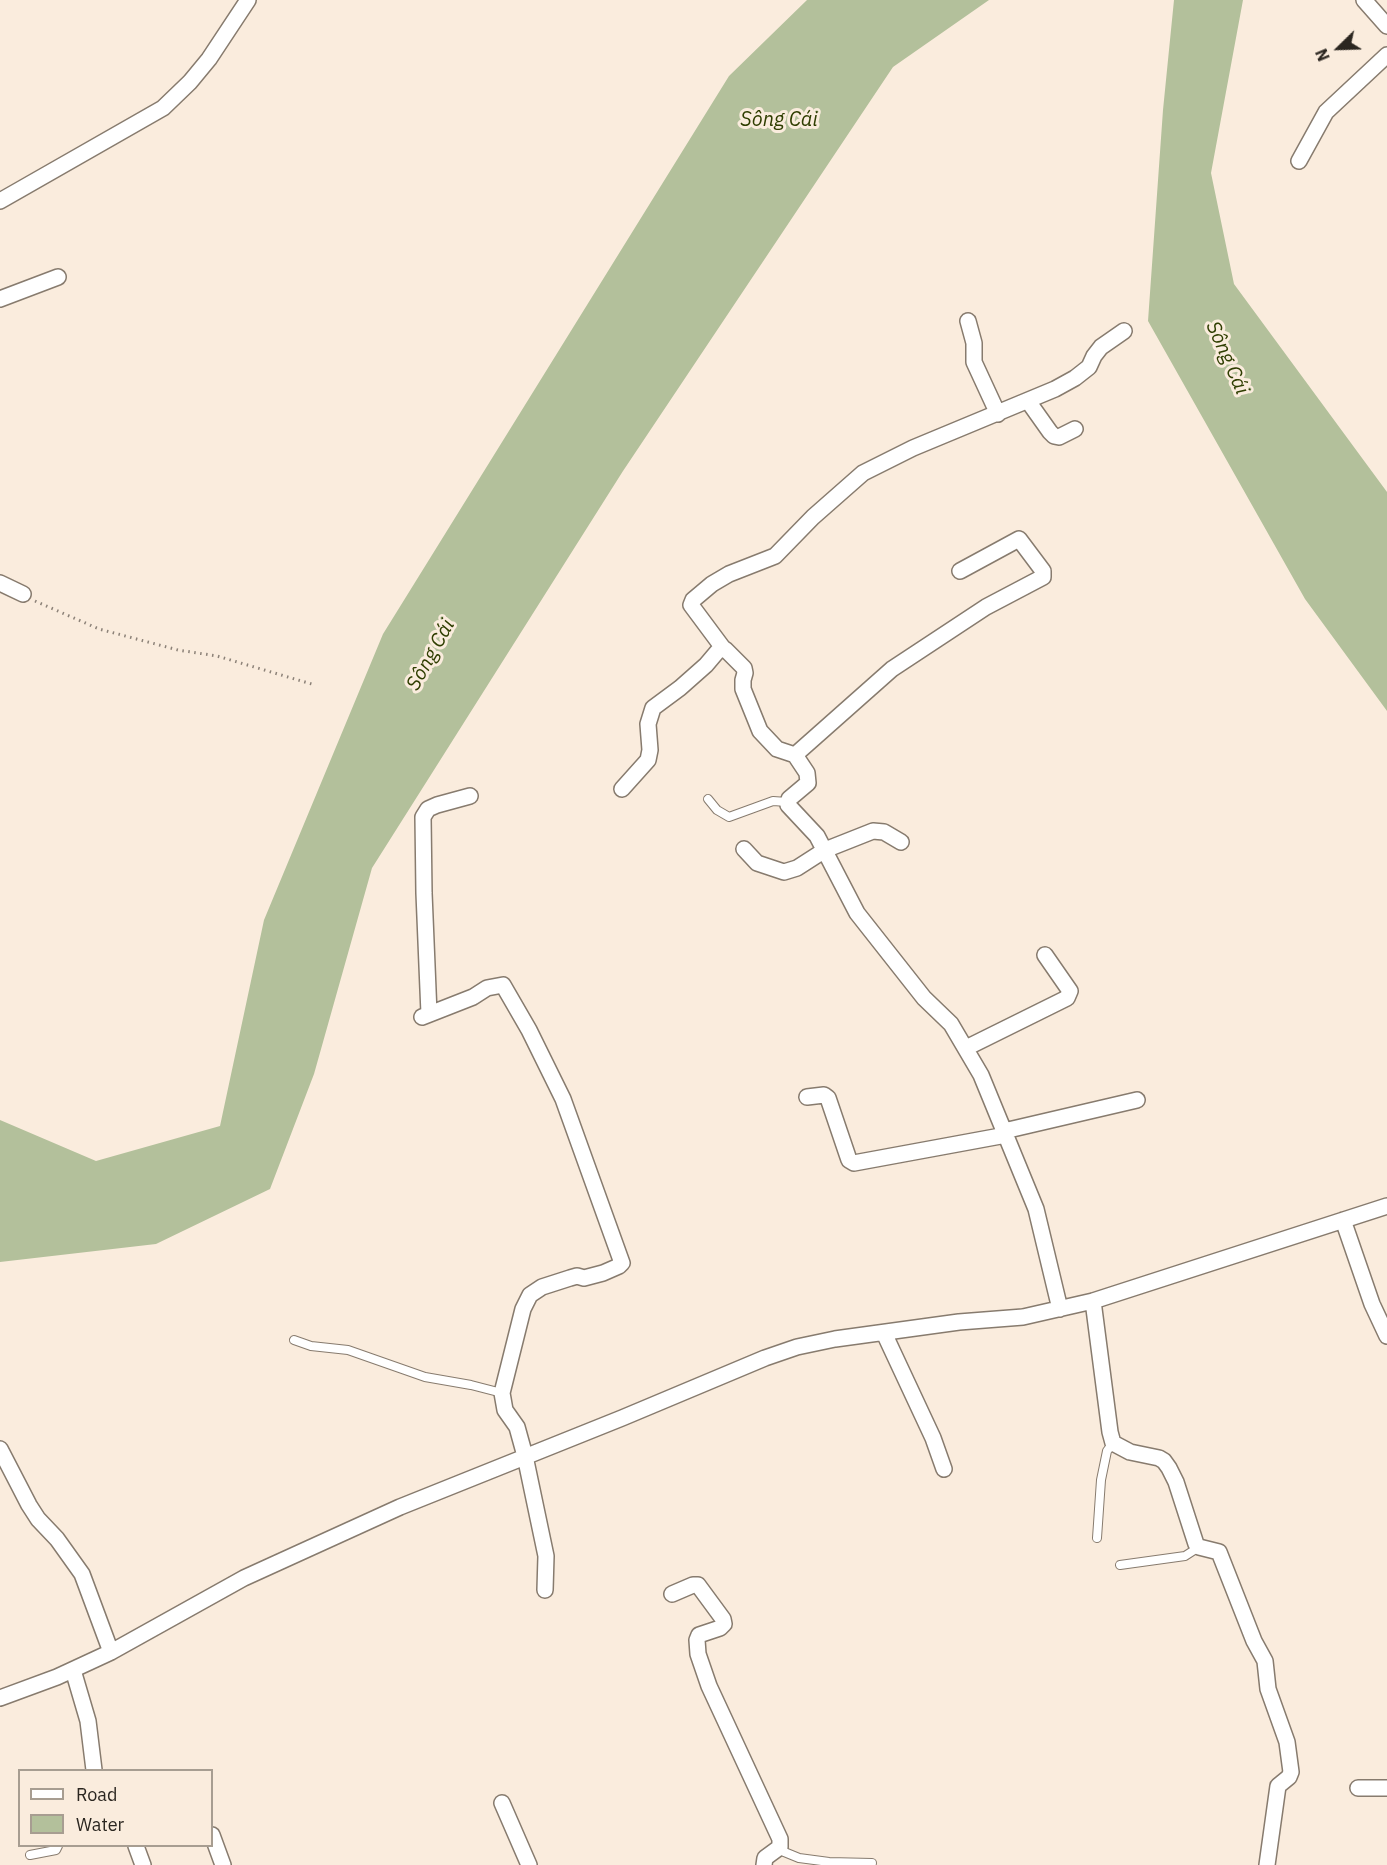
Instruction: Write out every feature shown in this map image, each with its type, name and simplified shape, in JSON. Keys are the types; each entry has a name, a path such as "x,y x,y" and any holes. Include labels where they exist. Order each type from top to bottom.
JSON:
{"street":[{"path":"0,201 163,108 190,82 209,59 248,0"},
{"path":"1364,0 1387,26"},
{"path":"1299,161 1326,112 1387,55"},
{"path":"0,299 58,277"},
{"path":"968,321 974,343 974,362 998,414"},
{"path":"1060,1309 1036,1209 981,1075 951,1024 924,998 857,912 817,836 788,802 808,783 809,779 795,755 777,749 760,731 743,689 744,668 723,648 693,609 693,600 722,577 775,556 863,473 914,448 1028,401 1075,378 1089,367 1101,347 1124,331"},
{"path":"1028,401 1054,436 1059,437 1075,429"},
{"path":"795,755 892,669 986,607 1043,577 1043,571 1019,539 960,571"},
{"path":"0,584 23,594"},
{"path":"622,789 648,760 650,750 648,724 653,708 680,688 723,648"},
{"path":"470,796 428,809 423,817 425,1015 473,997 487,988 503,985 529,1030 563,1099 622,1263 603,1273 584,1278 577,1276 542,1287 530,1295 523,1309 502,1393 505,1410 517,1427 525,1456 546,1556 544,1590"},
{"path":"744,849 758,863 784,872 797,868 825,850 873,831 884,832 901,842"},
{"path":"966,1048 1067,999 1070,991 1045,954"},
{"path":"807,1097 824,1095 828,1098 849,1160 854,1163 1005,1133 1137,1100"},
{"path":"0,1698 73,1670 111,1652 259,1571 400,1507 773,1355 826,1341 959,1322 1023,1317 1093,1301 1387,1206"},
{"path":"1343,1220 1368,1292 1387,1336"},
{"path":"1093,1301 1113,1443 1130,1452 1164,1461 1176,1482 1193,1538 1199,1547 1215,1550 1221,1557 1254,1641 1265,1662 1270,1699 1290,1754 1291,1772 1289,1777 1278,1786 1267,1865"},
{"path":"884,1333 933,1438 944,1469"},
{"path":"0,1449 38,1519 57,1539 82,1574 111,1652"},
{"path":"672,1594 698,1585 723,1619 724,1624 720,1628 699,1635 698,1654 709,1686 780,1839 780,1847 765,1858 764,1865"},
{"path":"73,1670 88,1721 94,1769"},
{"path":"1358,1788 1387,1788"},
{"path":"502,1803 529,1865"},
{"path":"213,1838 223,1865"},
{"path":"137,1847 143,1865"}],"lane":[{"path":"708,799 717,810 729,817 773,801 788,802"},
{"path":"294,1340 311,1346 348,1350 425,1377 502,1393"},
{"path":"1097,1538 1101,1480 1107,1451 1113,1443"},
{"path":"1120,1564 1185,1556 1199,1547"},
{"path":"30,1855 56,1850 57,1847"},
{"path":"777,1850 799,1858 829,1862 873,1863"}],"path":[{"path":"23,594 52,610 99,629 178,650 216,656 315,685"}],"water":[{"name":"Sông Cái","path":"807,0 989,0 893,67 623,471 372,868 314,1074 270,1189 156,1244 0,1262 0,1120 96,1161 220,1126 264,920 383,634 729,76"},
{"name":"Sông Cái","path":"1174,0 1243,0 1211,173 1234,284 1387,492 1387,711 1305,599 1148,321 1163,110"}]}
